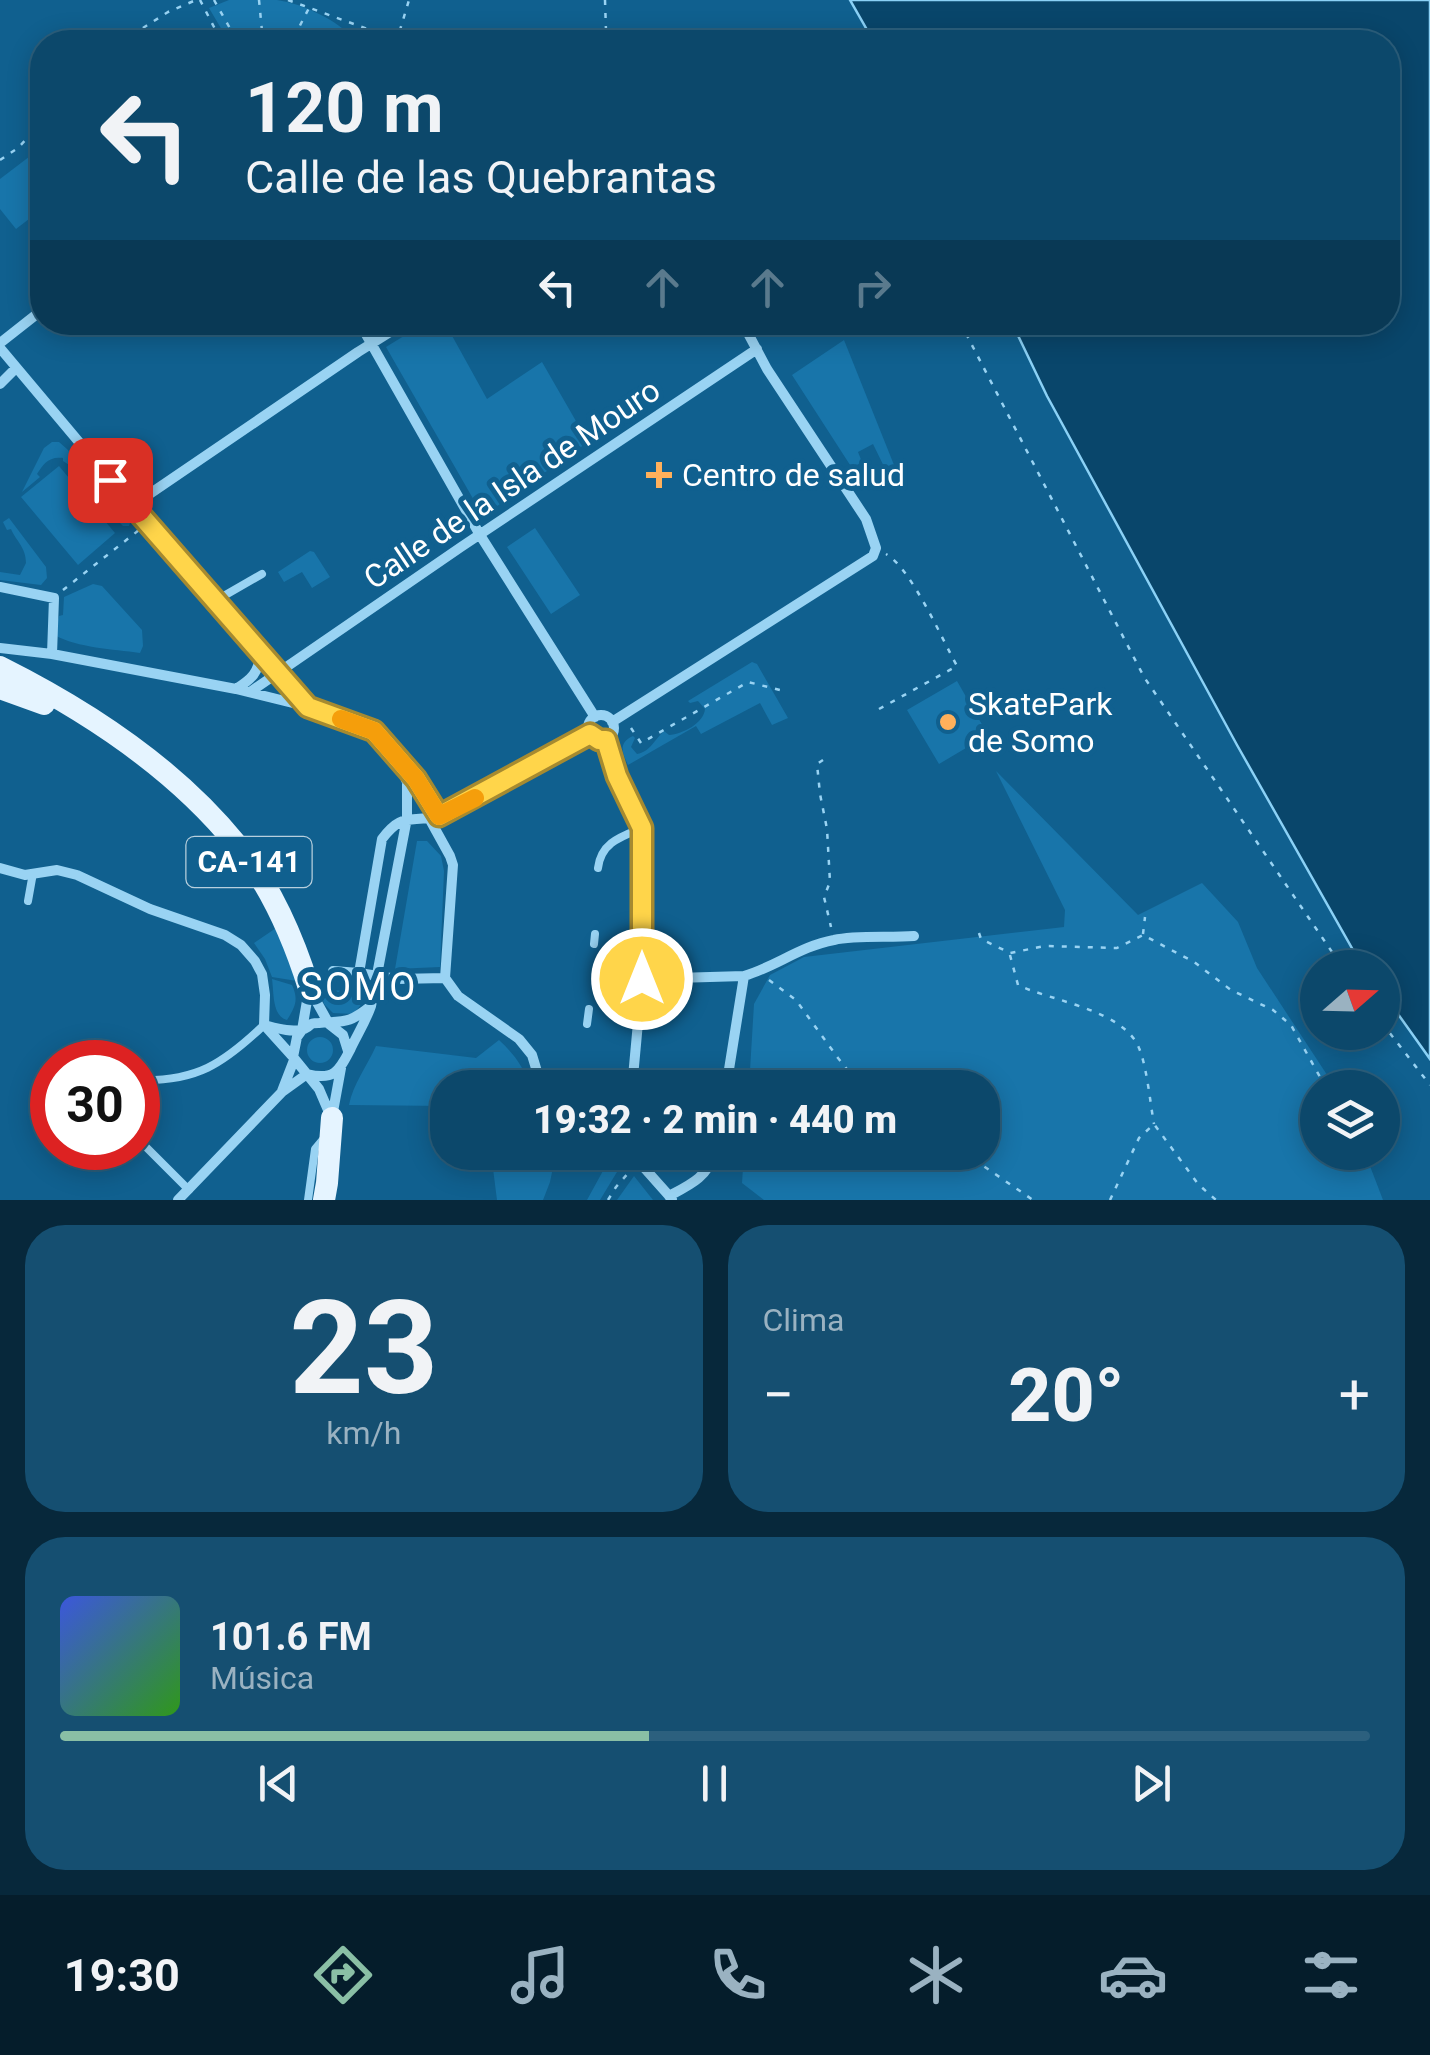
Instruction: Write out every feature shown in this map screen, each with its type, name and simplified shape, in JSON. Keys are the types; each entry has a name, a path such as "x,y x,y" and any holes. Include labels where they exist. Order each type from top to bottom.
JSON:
{"main road":[{"name":"CA-141","path":"0,667 111,731 198,802 239,847 277,907 309,988"},
{"name":"CA-141","path":"0,688 69,716 152,762"},
{"path":"324,1200 332,1124"}],"street":[{"path":"30,320 0,345 16,368 308,707"},
{"path":"366,335 480,535 595,716"},
{"path":"132,506 385,335"},
{"path":"590,734 606,740 617,718 872,556 876,548 866,519 767,369 749,335"},
{"name":"Calle de la Isla de Mouro","path":"250,692 757,349"},
{"path":"0,384 16,368"},
{"path":"0,587 54,598 52,654"},
{"path":"0,645 250,692 308,707 374,731 416,779 453,866 446,978 458,996 519,1039 532,1055 537,1070"},
{"path":"236,689 258,670 260,654"},
{"path":"293,690 296,661"},
{"path":"590,734 590,722 595,716 617,718"},
{"path":"359,973 382,839 391,827 407,818 434,817 590,734"},
{"path":"606,740 617,776 642,828 642,979 634,1070"},
{"path":"332,1124 341,1068 372,1006 407,818 407,782 394,754"},
{"path":"0,868 25,874 57,870 78,875 150,910 225,935 241,945 262,974 264,1025 319,1089 332,1124"},
{"path":"642,979 744,976 835,940 914,936"},
{"path":"333,971 397,979 446,978"},
{"path":"729,1070 744,976"},
{"path":"309,988 329,1024 344,1035 348,1052"},
{"path":"282,1092 302,1030 309,988"},
{"path":"264,1025 302,1030 318,1023 352,1021 372,1006"},
{"path":"178,1200 282,1092 307,1074 326,1077 341,1068"},
{"path":"648,1170 671,1198 707,1170"}],"lane":[{"path":"215,601 262,574"},
{"path":"598,868 604,849 611,842 642,828"},
{"path":"28,901 34,873"},
{"path":"588,1024 589,1009"},
{"path":"160,1079 213,1066 235,1053 264,1025"},
{"path":"308,1200 315,1149 332,1124"},
{"path":"160,1161 189,1190"}],"path":[{"path":"140,30 168,12 198,0 214,30"},
{"path":"214,0 231,30"},
{"path":"260,0 262,30"},
{"path":"288,0 369,30"},
{"path":"399,30 409,0"},
{"path":"604,0 606,30"},
{"path":"298,30 310,7"},
{"path":"355,30 360,26"},
{"path":"0,160 30,135"},
{"path":"967,335 1144,677 1331,950"},
{"path":"54,598 147,523"},
{"path":"876,548 895,559 907,576 957,666 879,709"},
{"path":"617,718 641,743 748,682 784,691"},
{"path":"823,760 818,764 828,829 830,882 824,897 835,940"},
{"path":"1143,935 1145,917"},
{"path":"978,934 1010,954 1045,946 1117,948 1143,935"},
{"path":"1143,935 1194,962 1231,990 1273,1010 1291,1026 1317,1070"},
{"path":"1010,954 1018,985 1066,1000 1128,1029 1140,1047 1154,1124 1198,1184 1216,1200"},
{"path":"757,972 796,1000 848,1070"},
{"path":"1400,1046 1430,1085"},
{"path":"1110,1200 1140,1138 1154,1124"},
{"path":"608,1200 628,1170"},
{"path":"989,1170 1033,1200"}],"shaded area":[{"path":"229,0 277,0 309,9 344,30 222,30 209,8"},
{"path":"850,0 1430,0 1430,1059 1400,1017 1400,950 1353,950 1237,745 1018,335 1400,335 1400,30 867,30"},
{"path":"30,156 30,218 16,229 0,209 0,179"},
{"path":"406,335 452,335 487,399 542,362 588,442 483,516 386,347"},
{"path":"844,340 902,485 894,487 873,444 858,452 862,462 852,468 792,375"},
{"path":"52,442 67,449 129,526 123,526 73,475 74,468 63,458 47,462 37,474 40,477 22,492 44,448"},
{"path":"59,466 115,533 78,565 21,497"},
{"path":"9,518 46,567 47,578 41,585 0,580 0,572 20,575 26,563 23,548 3,522"},
{"path":"535,528 580,595 551,614 507,547"},
{"path":"310,551 330,577 312,588 302,572 284,582 278,572"},
{"path":"93,584 102,586 142,630 140,653 85,645 54,635 59,616 63,615 64,597"},
{"path":"752,662 757,664 788,718 772,725 760,703 701,734 696,726 628,765 623,748 628,739 635,738 631,747 637,754 649,748 664,731 669,735 692,727 705,709 698,701 688,701"},
{"name":"SkatePark de Somo","path":"957,681 988,735 939,764 907,710"},
{"path":"996,771 1138,915 1202,883 1238,922 1257,968 1300,1034 1300,1050 1311,1050 1324,1070 1300,1070 1300,1170 1372,1170 1383,1200 764,1200 742,1183 743,1170 1000,1170 1000,1070 750,1070 754,1004 770,975 804,957 1064,927 1065,910"},
{"path":"417,841 427,841 441,856 444,871 440,967 395,969"},
{"path":"276,928 297,981 272,977 254,943"},
{"path":"272,979 292,985 294,990 295,1003 287,1020 276,1009"},
{"path":"332,990 364,997 353,1014 333,1013 324,1004 321,992"},
{"path":"320,1037 329,1041 333,1050 329,1059 320,1063 311,1059 307,1050 311,1041"},
{"path":"499,1040 523,1070 430,1070 430,1106 349,1105 376,1046 476,1058"},
{"path":"493,1170 552,1170 543,1200 497,1200"},
{"path":"603,1170 618,1170 600,1200 587,1200"},
{"path":"634,1176 653,1200 617,1200"}],"slow traffic":[{"path":"341,719 374,731 416,779 439,816 475,798"}],"place":[{"name":"Centro de salud","path":"659,475"},
{"name":"SkatePark de Somo","path":"948,722"}],"district":[{"name":"SOMO","path":"359,987"}],"route":[{"path":"110,480 308,707 374,731 416,779 439,816 590,734 606,740 617,776 642,828 642,979"}]}
